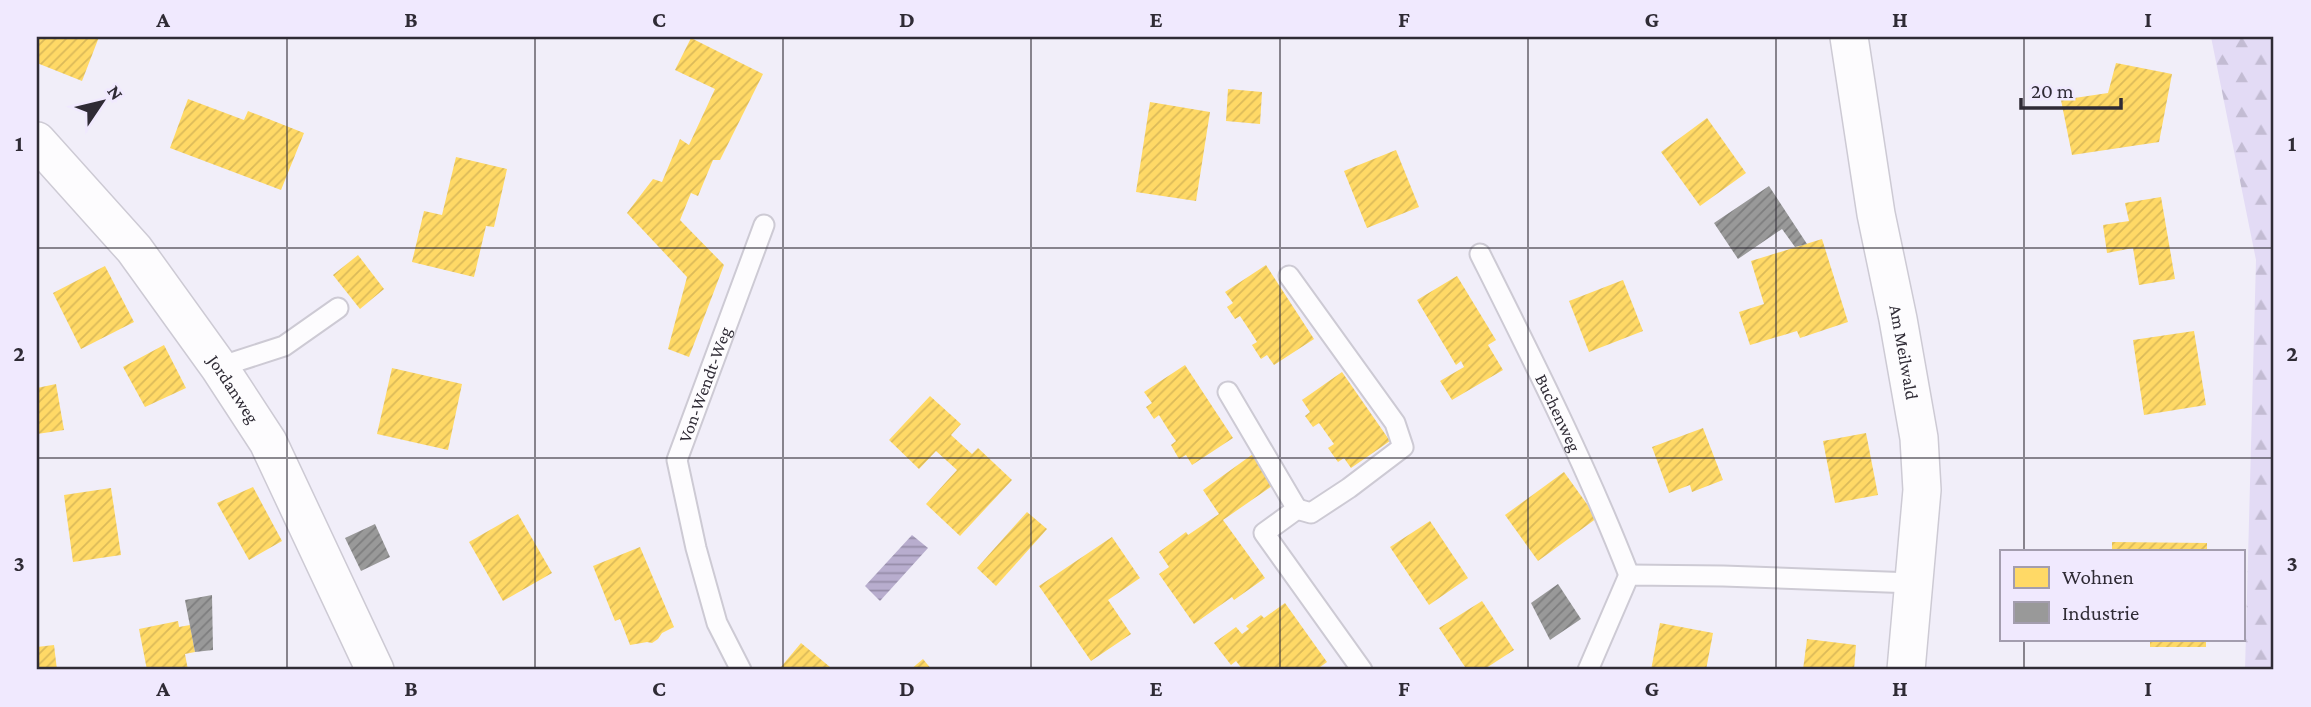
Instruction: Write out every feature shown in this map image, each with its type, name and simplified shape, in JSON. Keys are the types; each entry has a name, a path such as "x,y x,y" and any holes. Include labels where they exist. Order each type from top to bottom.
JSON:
{"street":[{"name":"Am Meilwald","path":"1849,37 1876,214 1919,438 1922,490 1906,670"},
{"name":"Jordanweg","path":"37,141 134,249 219,367 268,442 375,670"}],"lane":[{"name":"Von-Wendt-Weg","path":"741,670 717,624 696,548 677,460 764,225"},
{"name":"Buchenweg","path":"1480,254 1608,520 1629,575"},
{"path":"1228,392 1297,509 1311,513 1403,447 1395,423 1289,276"},
{"path":"219,367 285,346 338,308"},
{"path":"1297,509 1264,533 1362,670"},
{"path":"1588,670 1629,575 1913,583"}],"green space":[{"path":"2211,37 2274,37 2274,670 2245,670 2256,260"}],"shaded area":[{"path":"912,535 928,548 880,601 865,586"}],"building: Wohnen":[{"path":"37,37 99,37 82,81 37,63"},
{"path":"691,38 763,74 720,160 713,160 698,196 691,193 680,220 724,265 689,357 668,349 687,277 627,213 653,179 662,182 680,139 689,145 715,89 675,70"},
{"path":"2116,63 2172,74 2159,142 2072,155 2061,100 2108,93"},
{"path":"1228,89 1262,92 1260,124 1226,121"},
{"path":"188,99 244,120 248,111 304,133 281,190 170,148"},
{"path":"1150,102 1210,112 1196,201 1136,192"},
{"path":"1707,118 1746,173 1700,206 1661,152"},
{"path":"1396,150 1419,207 1367,228 1344,171"},
{"path":"456,157 507,169 494,227 486,226 474,277 412,262 424,211 442,215"},
{"path":"2161,197 2175,279 2139,285 2133,248 2107,253 2103,225 2129,221 2125,203"},
{"path":"1822,239 1848,322 1800,338 1797,331 1750,345 1739,312 1764,304 1751,261"},
{"path":"358,255 384,289 360,309 333,275"},
{"path":"1266,265 1314,339 1274,365 1267,355 1261,359 1252,345 1257,342 1250,331 1240,316 1235,319 1227,307 1233,303 1225,292"},
{"path":"105,266 134,322 81,349 53,293"},
{"path":"1457,276 1496,340 1488,345 1503,370 1452,400 1440,381 1464,367 1461,361 1456,365 1417,300"},
{"path":"1623,280 1643,331 1589,352 1569,301"},
{"path":"2194,331 2206,405 2144,415 2133,340"},
{"path":"164,345 186,388 145,407 123,367"},
{"path":"1185,365 1233,438 1192,465 1186,455 1179,459 1171,445 1176,441 1159,415 1154,419 1146,407 1152,403 1144,392"},
{"path":"392,368 462,384 448,450 377,434"},
{"path":"1342,372 1390,441 1351,468 1344,458 1338,462 1328,448 1334,444 1319,423 1313,427 1305,416 1310,412 1302,400"},
{"path":"56,384 64,430 37,434 37,388"},
{"path":"930,396 961,424 951,435 972,454 978,448 1012,480 960,536 926,504 957,470 936,451 919,469 889,440"},
{"path":"1703,428 1723,480 1692,492 1690,485 1669,493 1652,447"},
{"path":"1866,433 1878,495 1835,503 1823,441"},
{"path":"1253,454 1275,484 1223,520 1265,578 1194,624 1159,574 1169,567 1159,552 1186,532 1188,535 1219,514 1203,490"},
{"path":"1564,472 1597,518 1538,561 1505,515"},
{"path":"253,487 282,541 249,560 217,503"},
{"path":"111,488 121,555 73,562 64,495"},
{"path":"1027,512 1047,529 996,586 977,568"},
{"path":"518,514 552,573 503,601 469,542"},
{"path":"1430,521 1468,578 1429,605 1390,547"},
{"path":"1112,537 1140,578 1108,600 1131,634 1091,661 1039,586"},
{"path":"2112,542 2207,543 2207,550 2112,550"},
{"path":"640,547 674,627 662,633 652,643 630,645 620,619 615,621 593,566"},
{"path":"1482,601 1514,650 1483,670 1467,670 1439,628"},
{"path":"1285,603 1327,662 1316,670 1243,670 1236,661 1231,665 1214,643 1236,627 1242,634 1249,629 1246,626 1261,615 1264,618"},
{"path":"178,621 179,627 190,625 195,652 185,654 188,670 147,670 139,629"},
{"path":"1660,623 1713,633 1706,670 1651,670"},
{"path":"1807,639 1856,645 1854,670 1803,670"},
{"path":"2150,640 2206,640 2206,647 2150,647"},
{"path":"801,643 830,667 827,670 785,670 781,667"},
{"path":"54,645 57,670 37,670 37,647"},
{"path":"923,659 932,670 910,670"}],"building: Industrie":[{"path":"1769,186 1807,244 1795,247 1782,229 1738,259 1714,223"},
{"path":"375,524 390,557 361,571 345,538"},
{"path":"1558,584 1581,619 1550,640 1531,603"},
{"path":"212,595 213,650 195,652 185,600"}]}
